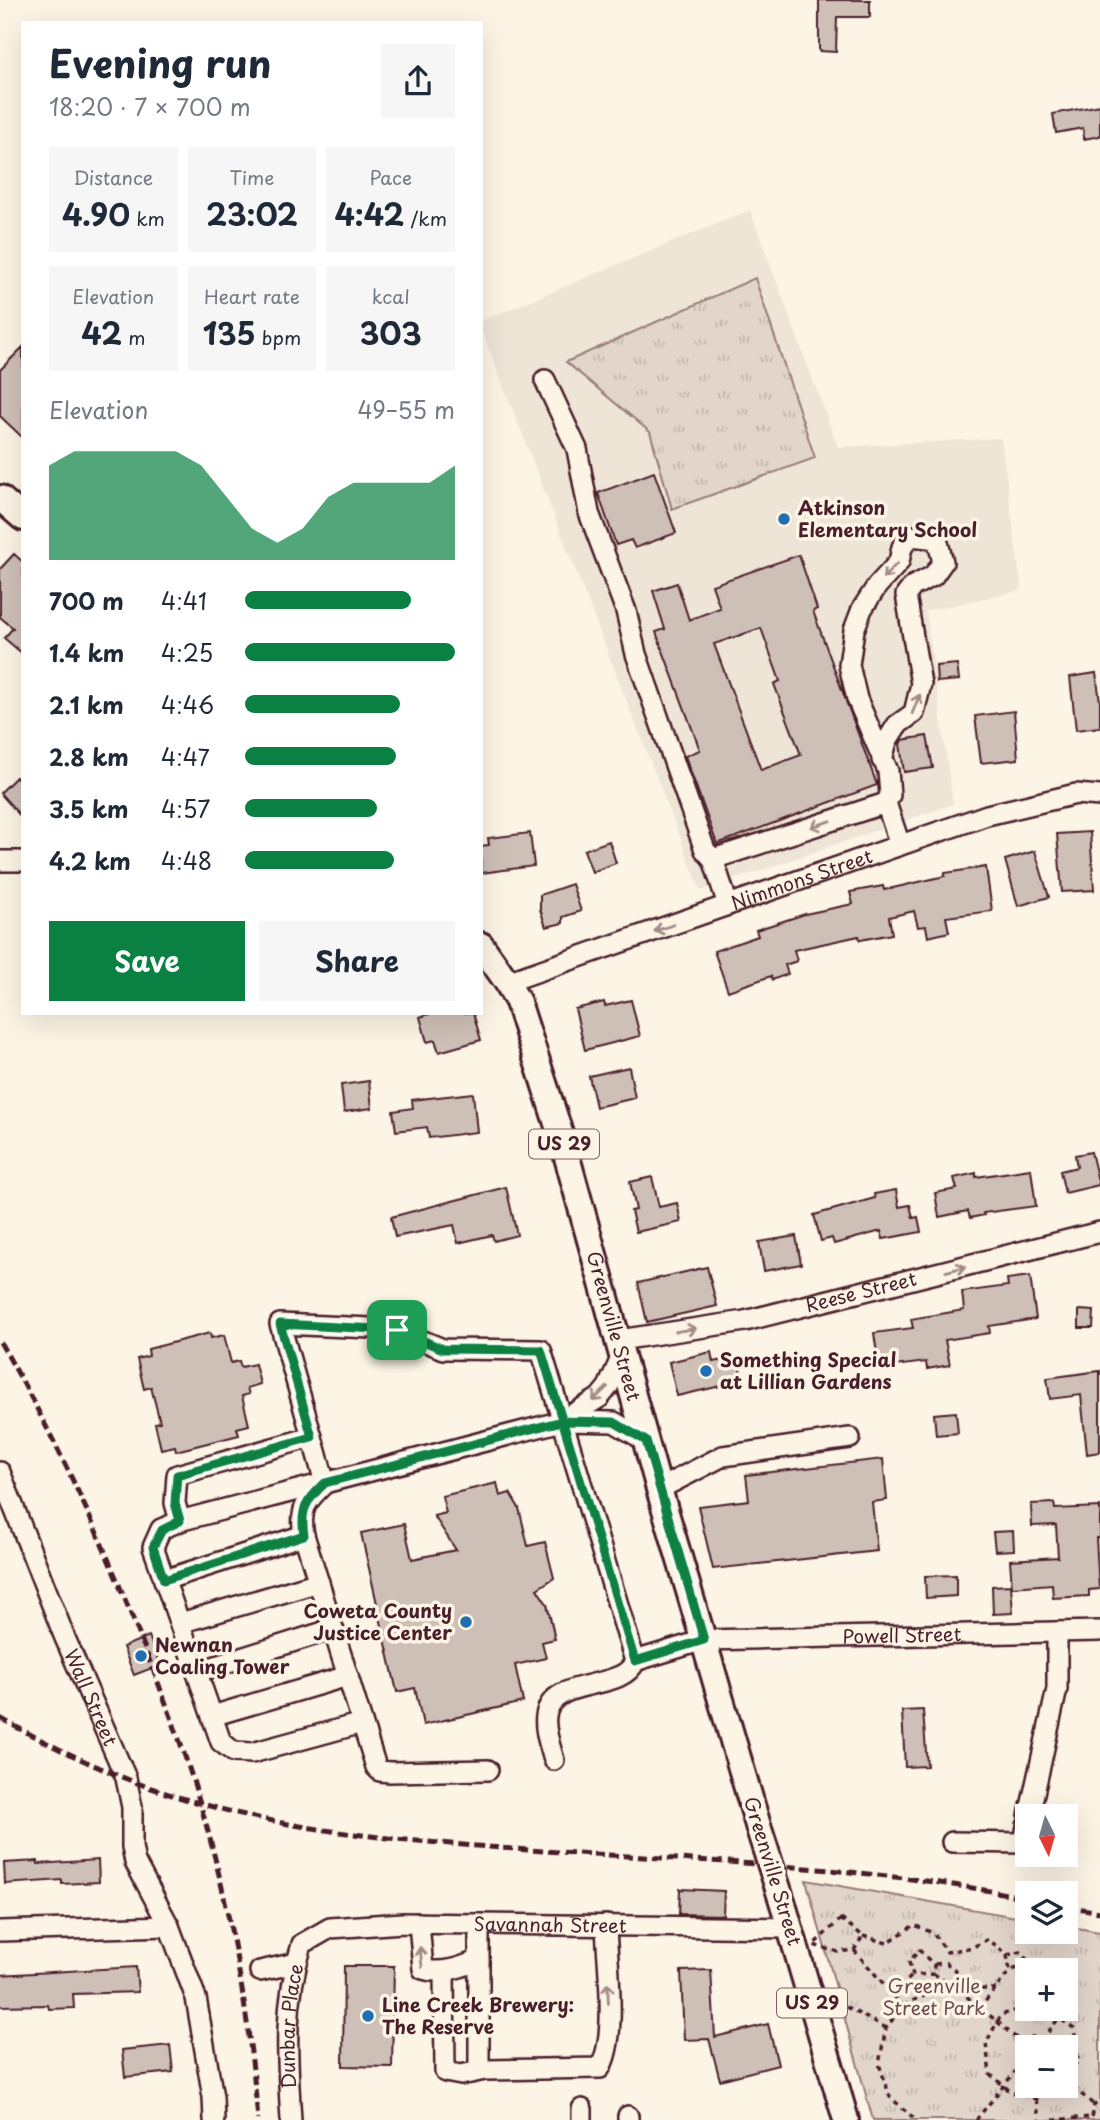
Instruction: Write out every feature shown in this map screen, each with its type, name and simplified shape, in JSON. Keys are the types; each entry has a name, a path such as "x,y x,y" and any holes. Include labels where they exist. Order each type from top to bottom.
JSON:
{"main road":[{"path":"0,498 21,517"},
{"name":"Greenville Street","path":"483,948 508,982 518,1002 562,1139 659,1489 846,2120"}],"street":[{"path":"545,380 578,449 589,513 626,611 636,654 705,850 713,859 728,905"},
{"path":"882,760 892,733 897,725 914,713 920,697 921,684 906,595 913,586 933,576 943,562 937,539 925,536 911,536 901,547 899,562 877,586 862,609 854,630 849,665 857,699 882,760 888,771 890,795 886,803 900,845"},
{"name":"Nimmons Street","path":"508,982 988,815 1076,794 1100,796"},
{"path":"713,859 886,803"},
{"path":"0,861 21,861"},
{"name":"Reese Street","path":"621,1347 745,1321 1100,1232"},
{"path":"325,1483 280,1324 394,1329 443,1349 541,1350 635,1661"},
{"path":"562,1421 599,1398 608,1387 621,1347"},
{"path":"362,1723 252,1754 234,1752 221,1742 153,1547 162,1530 180,1521 562,1421 614,1422 646,1441"},
{"path":"180,1521 175,1503 177,1475 312,1437"},
{"path":"659,1489 723,1456 850,1438"},
{"name":"Wall Street","path":"0,1472 65,1638 126,1778 132,1807 132,1847 135,1862 169,1926 195,1998 211,2085 214,2120"},
{"path":"325,1483 302,1511 304,1535 374,1762 380,1771 488,1770"},
{"path":"164,1580 304,1535"},
{"path":"180,1623 319,1582"},
{"path":"197,1672 333,1629"},
{"name":"Powell Street","path":"554,1760 546,1728 546,1713 563,1693 628,1672 635,1661 704,1640 1100,1631"},
{"path":"1032,1804 1057,1689 1057,1632"},
{"path":"212,1716 348,1676"},
{"path":"952,1842 1015,1843"},
{"path":"419,1923 421,1967 427,1971 463,1967 479,1960"},
{"name":"Savannah Street","path":"312,1938 330,1928 419,1923 790,1928"},
{"path":"479,1924 479,2063 480,2068 485,2070"},
{"path":"444,1971 446,2072 461,2075 485,2070 600,2068 605,2060 610,2038 606,1925"},
{"path":"0,1931 169,1926"},
{"name":"Dunbar Place","path":"291,2120 286,2033 296,1963 302,1944 312,1938"},
{"path":"260,1971 296,1963"}],"path":[{"path":"863,1936 853,1950 838,1952 813,1945 841,1919 863,1936 887,1943 914,1925 933,1933 947,1952 974,1947 988,1939 1007,1955 1010,1971"},
{"path":"853,1950 903,2006"},
{"path":"914,1975 909,1962 919,1950 934,1965 934,1974"},
{"path":"979,2009 1010,1971 1028,1963 1021,1952 1007,1955"},
{"path":"934,1965 946,1963 958,1972 960,1989"},
{"path":"893,1994 914,1975 934,1974 960,1989 979,2009 1015,2037"},
{"path":"916,2120 890,2096 879,2064 886,2028 903,2006 918,1997 960,1989 996,1989"},
{"path":"846,2007 886,2028"},
{"path":"1015,2011 1002,2015 986,2043 990,2074 1011,2092 1036,2099 1039,2120"},
{"path":"1046,2035 1057,2021"},
{"path":"1064,2021 1074,2028 1075,2035"},
{"path":"976,2120 1015,2074"},
{"path":"1078,2091 1094,2105"},
{"path":"1094,2105 1100,2104"},
{"path":"1053,2120 1093,2118 1094,2105"}],"shaded area":[{"name":"Atkinson Elementary School","path":"750,210 838,447 1001,438 1022,590 926,611 953,804 701,891 483,334 483,320"}],"green space":[{"path":"755,278 815,458 672,509 650,432 566,362"},
{"name":"Greenville Street Park","path":"806,1880 1015,1917 1015,1944 1078,1944 1078,1928 1100,1932 1100,2120 873,2120"}],"building":[{"path":"819,0 870,0 870,17 837,17 836,52 819,51"},
{"path":"1100,105 1100,136 1084,139 1083,128 1056,133 1053,114"},
{"path":"21,349 21,436 0,416 0,370"},
{"path":"654,472 676,533 635,548 631,540 616,545 598,493"},
{"path":"14,554 21,560 21,652 4,638 13,628 0,617 0,569"},
{"path":"799,555 817,609 813,611 877,785 717,844 685,756 700,750 656,632 665,629 653,591 677,583 689,620 720,608 712,585","holes":["761,628 780,681 774,684 801,755 761,770 714,644"]},
{"path":"957,664 959,680 937,682 936,666"},
{"path":"1096,673 1100,727 1076,730 1070,677"},
{"path":"1014,711 1018,759 981,763 975,716"},
{"path":"927,736 933,768 904,772 900,744 902,740"},
{"path":"16,777 21,783 21,817 0,793"},
{"path":"1090,832 1094,890 1062,892 1057,834"},
{"path":"530,833 534,866 483,873 483,846 489,845 488,838"},
{"path":"609,841 616,863 592,872 584,850"},
{"path":"1035,851 1049,897 1018,906 1005,860"},
{"path":"986,867 992,911 946,917 949,932 928,937 926,926 918,927 914,911 889,917 892,934 860,940 859,936 794,950 797,961 785,965 788,974 772,980 771,976 728,991 714,951 758,936 756,930 805,914 853,904 850,892 883,886 884,890 945,876 945,873"},
{"path":"572,884 581,911 563,917 563,923 546,927 540,909 540,895"},
{"path":"631,1000 640,1036 585,1050 575,1009 604,1002 605,1006"},
{"path":"474,1015 481,1040 439,1052 435,1040 427,1042 420,1017"},
{"path":"629,1067 635,1098 596,1107 589,1076"},
{"path":"369,1081 372,1108 344,1112 341,1085"},
{"path":"473,1093 477,1132 429,1138 427,1127 396,1131 393,1111 413,1108 412,1100"},
{"path":"1091,1152 1099,1185 1065,1193 1060,1171 1077,1167 1075,1155"},
{"path":"1031,1169 1036,1206 983,1213 984,1215 970,1218 968,1211 939,1217 935,1193 957,1189 954,1178 976,1173 976,1177"},
{"path":"652,1177 659,1207 677,1203 681,1222 636,1232 631,1211 636,1210 630,1182"},
{"path":"506,1187 517,1235 494,1241 492,1235 458,1243 454,1225 395,1237 391,1217"},
{"path":"896,1190 899,1207 910,1205 913,1218 918,1217 921,1232 883,1239 881,1231 834,1244 832,1238 821,1241 814,1215 875,1198 874,1194"},
{"path":"796,1236 801,1264 764,1271 759,1242"},
{"path":"707,1267 717,1306 647,1322 638,1283"},
{"path":"1030,1276 1036,1319 989,1326 990,1333 945,1340 950,1365 927,1369 926,1362 879,1368 874,1333 913,1328 911,1319 964,1310 962,1292 1008,1286 1007,1279"},
{"path":"1079,1310 1094,1311 1093,1328 1079,1328"},
{"path":"210,1333 211,1338 224,1335 231,1363 239,1361 241,1367 255,1364 260,1384 247,1388 249,1394 242,1396 249,1425 237,1428 239,1435 176,1451 175,1446 161,1449 155,1423 160,1422 151,1387 144,1389 137,1359 149,1356 148,1349"},
{"name":"Something Special at Lillian Gardens","path":"711,1352 713,1362 737,1357 743,1381 677,1396 669,1362"},
{"path":"1100,1371 1100,1452 1087,1454 1081,1395 1050,1399 1047,1378"},
{"path":"956,1412 958,1433 936,1435 934,1414"},
{"path":"883,1459 887,1500 872,1502 877,1551 713,1569 698,1506 749,1500 746,1475"},
{"name":"Coweta County Justice Center","path":"497,1483 500,1496 510,1493 519,1508 528,1546 545,1542 554,1578 537,1589 547,1604 555,1639 542,1642 546,1658 515,1665 523,1702 423,1725 415,1688 397,1692 361,1533 404,1524 412,1559 456,1550 434,1516 446,1513 442,1496"},
{"path":"1054,1503 1055,1509 1100,1507 1100,1538 1096,1538 1099,1589 1089,1590 1089,1596 1053,1598 1052,1584 1012,1587 1010,1560 1058,1557 1056,1525 1032,1526 1031,1504"},
{"path":"1013,1531 1014,1550 995,1551 993,1532"},
{"path":"956,1575 956,1596 926,1598 925,1576"},
{"path":"1011,1585 1013,1613 993,1614 992,1586"},
{"name":"Newnan Coaling Tower","path":"149,1636 160,1665 134,1675 123,1647"},
{"path":"923,1710 927,1766 905,1767 902,1711"},
{"path":"98,1860 99,1882 62,1884 62,1880 5,1884 4,1863"},
{"path":"680,1889 724,1891 723,1915 679,1914"},
{"name":"Line Creek Brewery: The Reserve","path":"344,1966 394,1966 392,2067 343,2066"},
{"path":"136,1967 138,1992 73,1994 74,2008 49,2009 48,2005 0,2006 0,1975"},
{"path":"711,1970 715,2037 768,2024 778,2065 720,2080 709,2039 684,2040 681,1971"},
{"path":"170,2045 173,2072 125,2077 122,2050"}],"railway":[{"path":"0,1342 55,1444 104,1548 160,1687 193,1779 211,1842 237,1960 258,2120"},
{"path":"0,1718 72,1755 147,1787 236,1813 311,1828 463,1845 831,1870 962,1886 1015,1896"},
{"path":"1078,1908 1100,1912"}],"place":[{"name":"Atkinson Elementary School","path":"784,519"},
{"name":"Something Special at Lillian Gardens","path":"706,1371"},
{"name":"Coweta County Justice Center","path":"466,1622"},
{"name":"Newnan Coaling Tower","path":"141,1656"},
{"name":"Line Creek Brewery: The Reserve","path":"368,2016"}],"route":[{"path":"397,1330 280,1324 312,1437 177,1475 175,1503 180,1521 162,1530 153,1547 164,1580 304,1535 302,1511 325,1483 562,1421 598,1420 614,1422 646,1441 704,1640 635,1661 562,1421 541,1350 443,1349 397,1330"}]}
